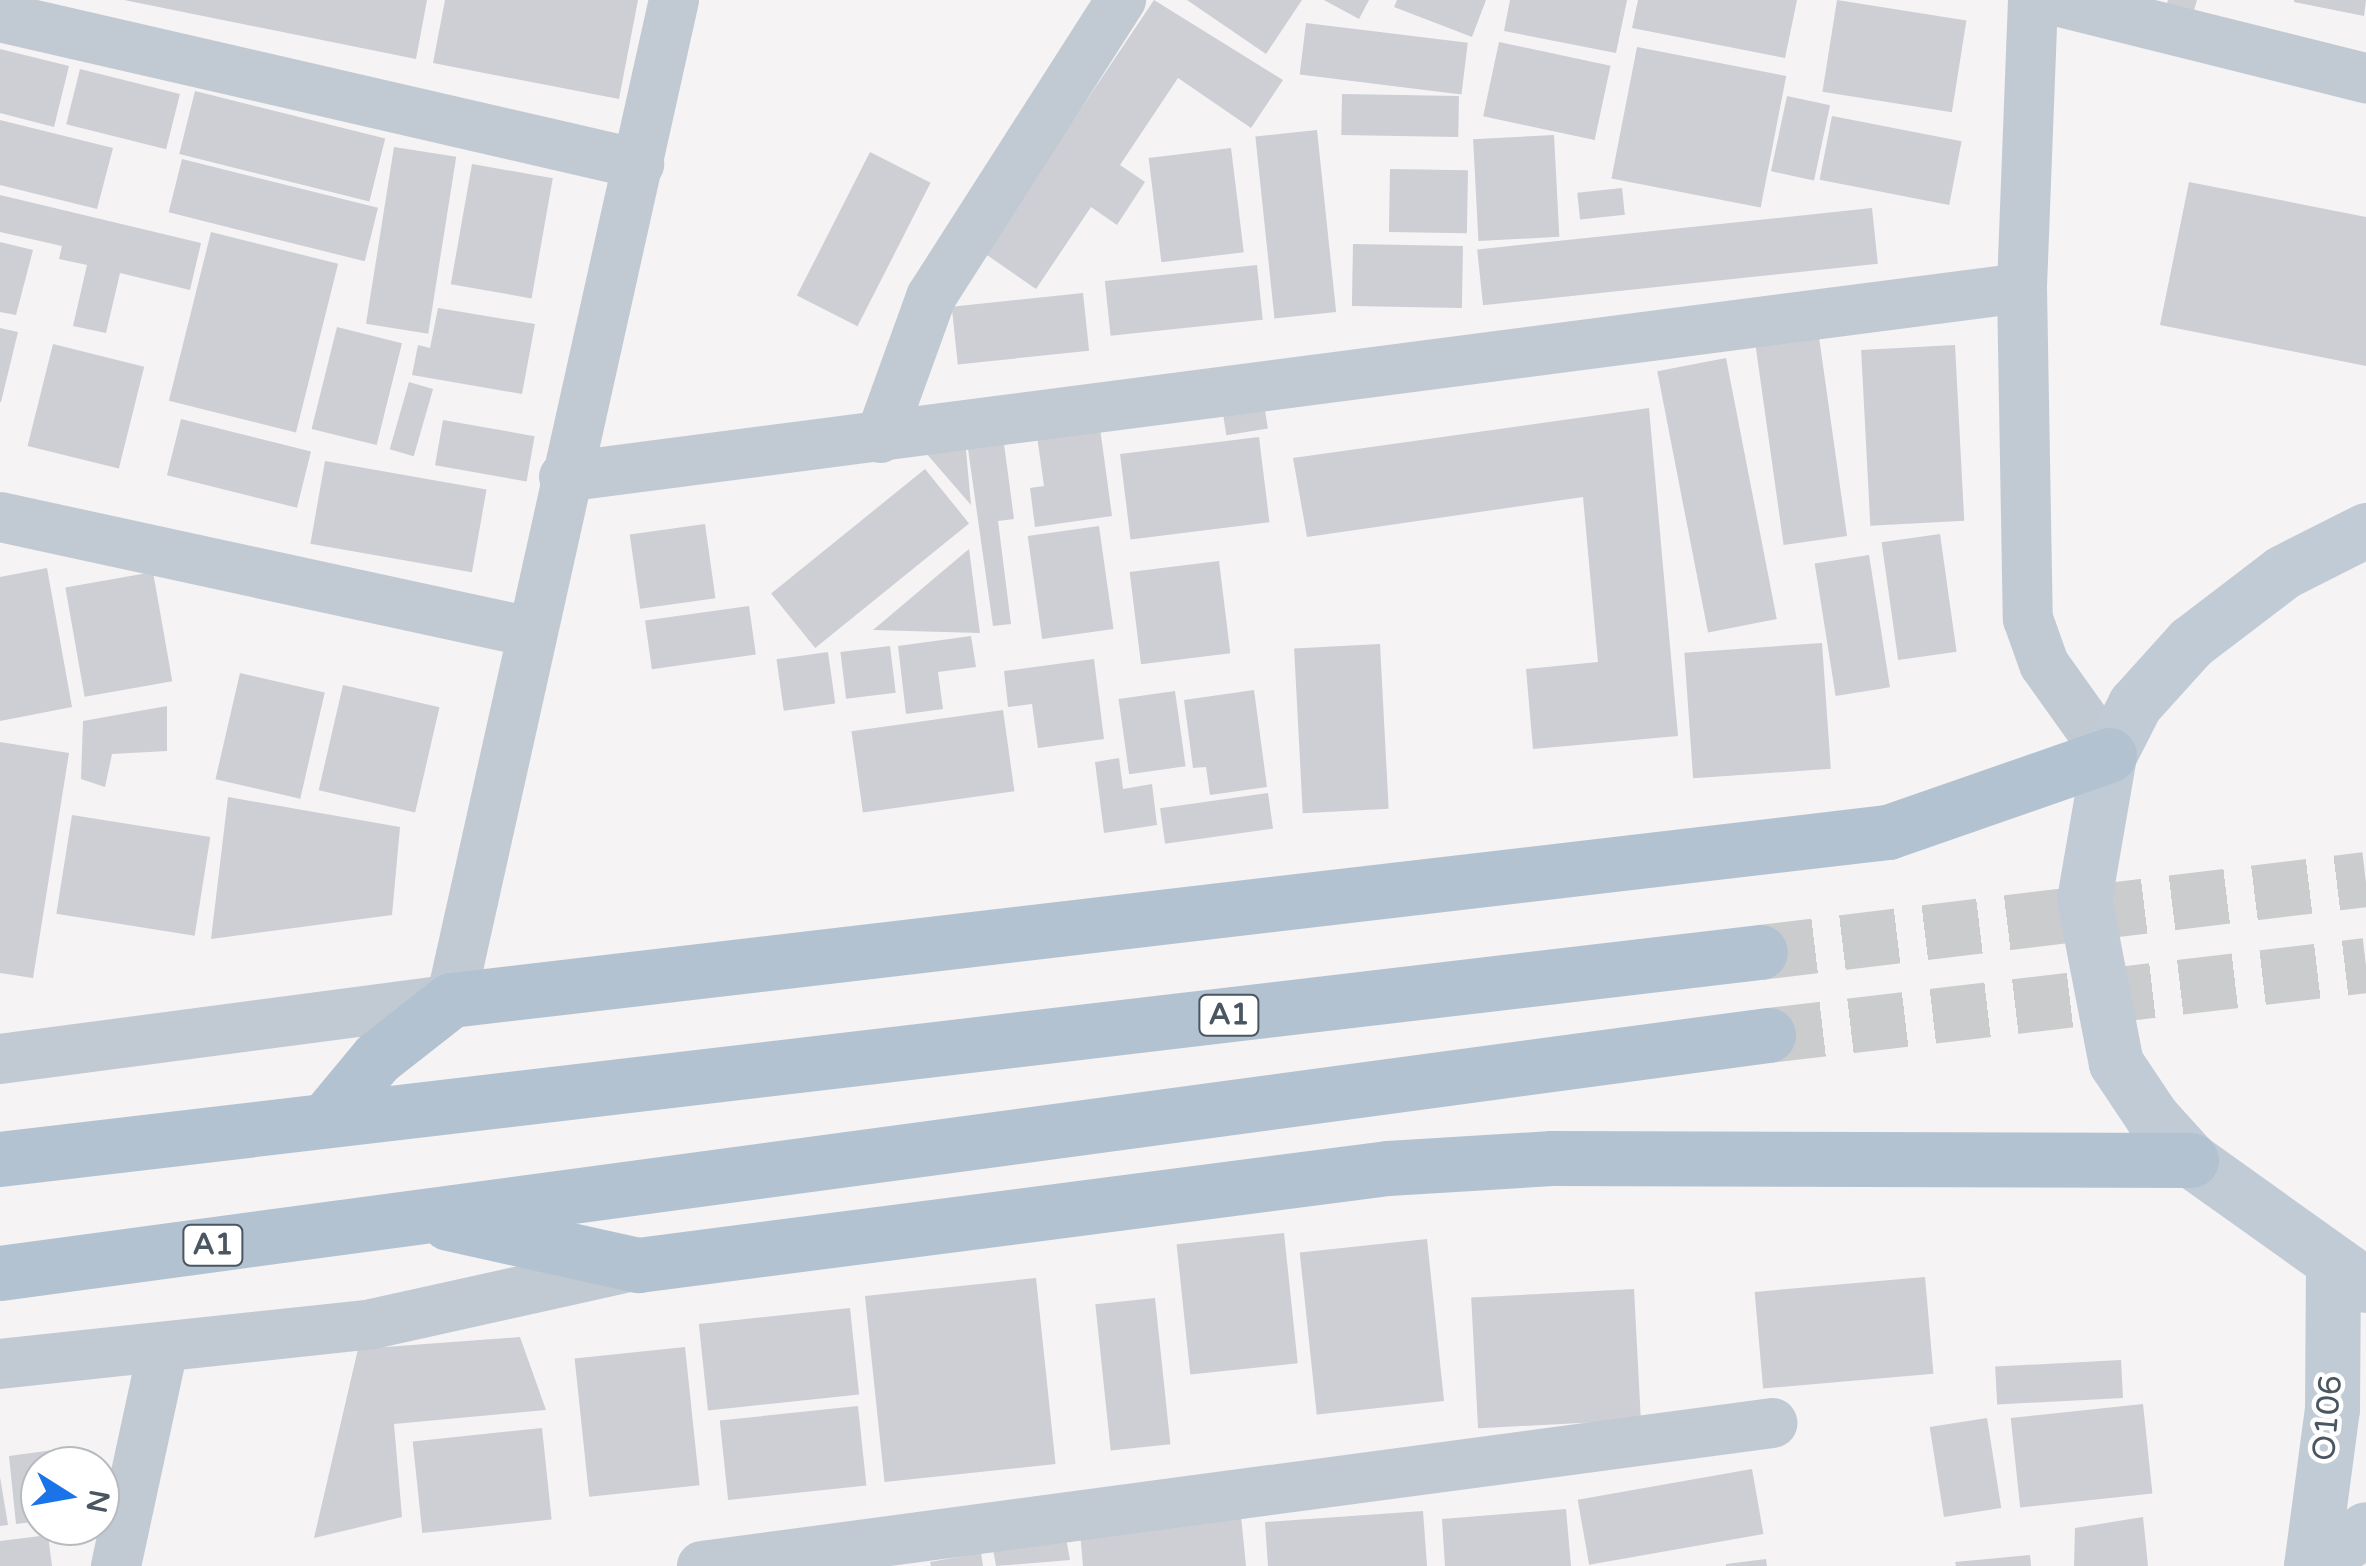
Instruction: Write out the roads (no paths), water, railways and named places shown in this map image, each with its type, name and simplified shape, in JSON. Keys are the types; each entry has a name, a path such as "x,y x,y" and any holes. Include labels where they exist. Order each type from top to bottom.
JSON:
{"main road":[{"path":"2350,1277 2191,1160 2116,1063 2092,974 2084,899 2109,756 2134,704 2191,642 2283,572 2366,530"},
{"path":"328,1117 377,1058 450,1000 1888,832 2109,756"},
{"name":"A1","path":"0,1159 328,1117 1760,952"},
{"name":"A1","path":"0,1273 1768,1035"},
{"path":"426,1217 638,1265 1388,1168 1552,1158 2191,1160"},
{"name":"O106","path":"2311,1566 2350,1277"},
{"name":"O106","path":"2311,1566 2366,1529"}],"street":[{"path":"0,1058 450,1000 564,477 674,0"},
{"path":"880,438 931,297 1122,0"},
{"path":"2034,0 2022,288 2028,619 2044,664 2109,756"},
{"path":"2052,0 2366,78"},
{"path":"0,17 639,164"},
{"path":"564,477 2022,288"},
{"path":"0,517 530,632"},
{"path":"0,1364 372,1324 638,1265"},
{"path":"116,1566 163,1348"},
{"path":"702,1566 1772,1423"}],"tunnel":[{"path":"1760,952 2366,879"},
{"path":"1768,1035 2366,965"}]}
